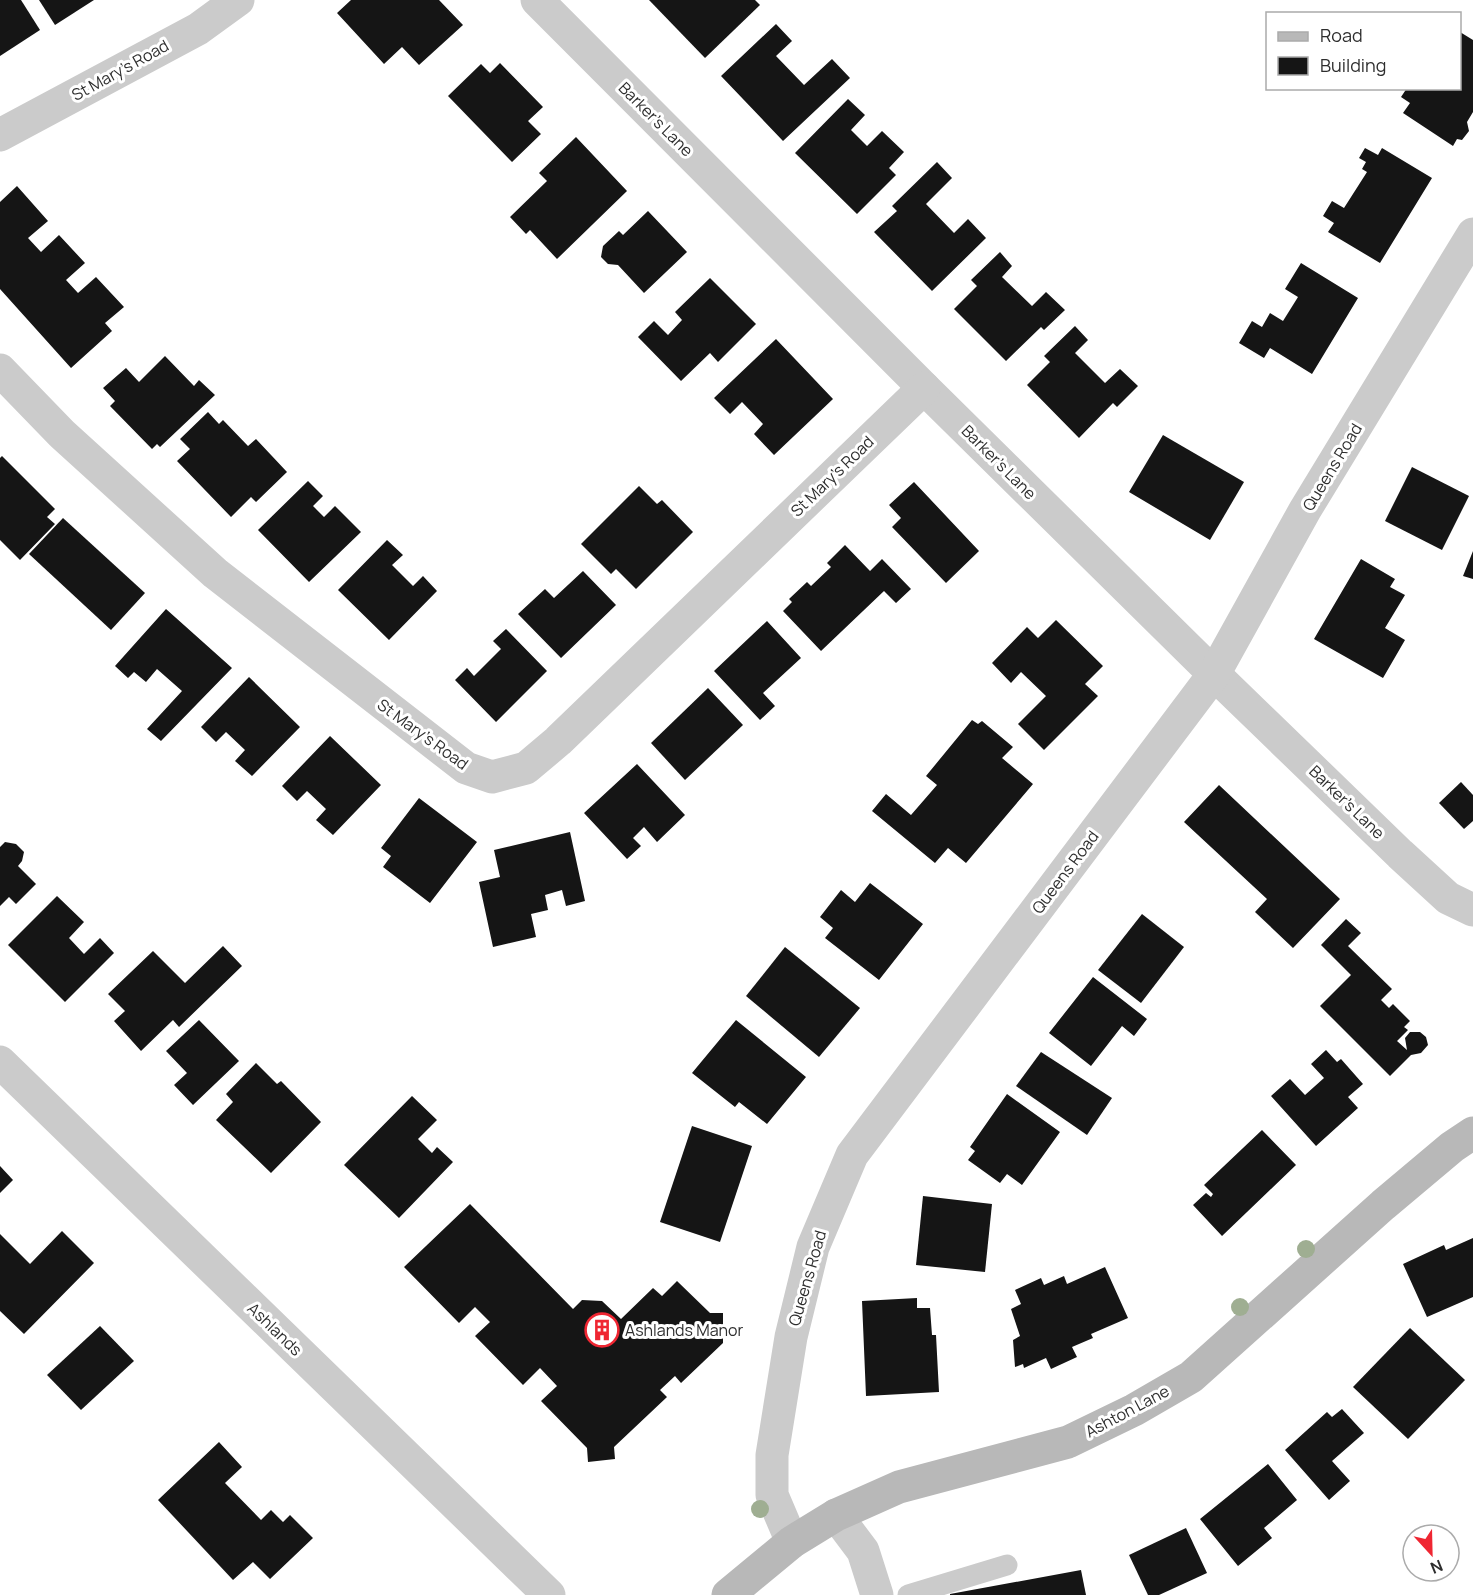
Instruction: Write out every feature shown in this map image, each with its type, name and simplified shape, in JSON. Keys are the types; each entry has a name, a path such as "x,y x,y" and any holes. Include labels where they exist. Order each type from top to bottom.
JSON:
{"main road":[{"name":"Ashton Lane","path":"728,1595 792,1542 836,1515 899,1487 1068,1442 1134,1410 1191,1377 1383,1204 1452,1147 1473,1133"}],"street":[{"name":"St Mary's Road","path":"0,135 198,29 238,0"},
{"name":"Barker's Lane","path":"537,0 924,388 1214,674 1448,898 1473,910"},
{"name":"Queens Road","path":"792,1542 772,1495 772,1455 790,1337 813,1247 852,1155 1214,674 1305,510 1473,234"},
{"name":"St Mary's Road","path":"0,370 62,434 214,573 466,768 492,777 526,768 558,741 924,388"},
{"name":"Ashlands","path":"0,1062 549,1595"},
{"path":"836,1515 863,1551 877,1595"}],"lane":[{"path":"908,1595 1007,1564"}],"building":[{"path":"0,0 21,0 40,30 0,56"},
{"path":"39,0 94,0 55,25"},
{"path":"351,0 439,0 463,25 419,65 402,47 384,64 337,13"},
{"path":"649,0 755,0 760,5 705,58"},
{"path":"776,24 792,41 776,56 804,85 832,59 850,78 783,141 721,76"},
{"path":"1461,33 1473,40 1473,112 1467,122 1469,131 1462,140 1457,139 1453,146 1403,113 1410,103 1401,97 1406,90 1461,90"},
{"path":"500,63 543,107 528,121 541,134 512,162 448,96 481,64 490,73"},
{"path":"848,99 865,115 851,130 867,146 882,131 904,152 889,168 896,175 857,214 795,153"},
{"path":"576,137 627,191 557,259 530,230 526,234 510,217 547,181 539,173"},
{"path":"1365,148 1378,155 1382,148 1432,178 1380,263 1328,232 1334,223 1323,216 1332,201 1344,208 1367,172 1362,169 1366,162 1359,158"},
{"path":"937,162 952,178 926,204 954,233 968,219 986,238 932,291 874,232 897,211 892,206"},
{"path":"17,186 48,221 28,238 41,252 59,235 85,263 66,280 78,293 96,277 124,307 105,323 112,331 71,368 0,289 0,202"},
{"path":"648,211 687,252 644,293 618,265 608,264 601,257 603,246 619,231 623,235"},
{"path":"1000,252 1012,266 1002,277 1032,306 1046,292 1065,310 1044,330 1041,327 1006,361 954,309 977,286 971,280"},
{"path":"1301,263 1358,298 1312,374 1270,348 1264,358 1239,343 1252,321 1262,327 1270,313 1283,321 1298,297 1285,289"},
{"path":"710,278 756,324 718,362 710,353 681,381 638,337 654,321 668,335 682,320 675,312"},
{"path":"1075,326 1088,340 1075,353 1105,383 1120,369 1138,386 1117,407 1113,403 1079,438 1027,385 1050,362 1044,356"},
{"path":"776,339 833,399 774,455 754,434 763,424 742,402 730,414 714,398"},
{"path":"165,356 194,386 199,380 215,395 160,447 157,444 152,449 110,406 115,401 103,388 126,368 139,382"},
{"path":"208,412 219,424 223,420 248,446 256,439 287,472 256,502 251,497 231,517 177,461 190,449 180,439"},
{"path":"1163,435 1244,482 1210,540 1129,492"},
{"path":"2,456 55,509 47,517 55,524 20,560 0,540 0,458"},
{"path":"1412,467 1469,496 1442,550 1385,521"},
{"path":"308,481 323,496 313,506 324,517 335,506 361,532 309,582 258,530"},
{"path":"914,482 979,551 946,583 892,527 901,518 889,505"},
{"path":"639,486 657,504 662,500 693,532 636,589 616,569 611,574 581,544"},
{"path":"63,518 145,593 111,630 29,554"},
{"path":"387,540 403,555 392,565 413,586 423,576 437,591 389,640 338,590"},
{"path":"845,545 870,571 882,559 911,589 896,603 884,591 821,651 783,611 792,602 789,599 807,582 811,586 831,567 827,563"},
{"path":"1473,551 1473,579 1463,576"},
{"path":"1361,559 1395,579 1390,587 1405,595 1385,628 1405,640 1383,678 1314,639"},
{"path":"583,571 616,605 561,658 518,614 545,589 554,598"},
{"path":"166,609 232,668 161,741 147,729 182,691 157,669 146,682 134,672 128,678 115,666"},
{"path":"1056,620 1103,666 1085,684 1098,696 1044,750 1018,724 1046,696 1021,672 1011,683 992,663 1027,627 1038,638"},
{"path":"767,621 801,658 763,693 775,706 760,720 714,671"},
{"path":"506,629 547,671 496,722 455,680 467,668 474,676 501,649 493,641"},
{"path":"249,677 300,727 252,776 235,761 245,750 226,732 216,742 201,727"},
{"path":"708,688 743,725 685,780 651,743"},
{"path":"972,720 978,724 982,721 1013,747 1002,758 1033,784 966,863 948,848 935,863 872,811 886,794 911,815 937,785 926,776"},
{"path":"330,736 381,785 333,835 316,820 326,809 307,791 297,801 282,786"},
{"path":"637,764 685,815 657,842 644,827 633,838 641,846 627,859 584,813"},
{"path":"1461,782 1473,795 1473,821 1464,829 1439,803"},
{"path":"1219,785 1340,899 1293,948 1255,912 1267,899 1184,822"},
{"path":"419,798 477,842 430,903 383,867 391,856 381,848"},
{"path":"570,832 585,901 566,906 562,890 545,895 548,910 531,914 536,937 493,947 479,882 500,877 494,850"},
{"path":"5,842 16,844 24,852 18,866 36,884 16,904 9,897 0,906 0,847"},
{"path":"870,883 923,924 879,980 825,938 833,928 820,917 841,890 855,902"},
{"path":"57,896 84,922 69,938 84,954 100,938 114,953 65,1002 8,945"},
{"path":"1142,914 1184,947 1141,1003 1098,970"},
{"path":"1346,919 1361,933 1348,946 1392,989 1381,1000 1389,1008 1393,1004 1410,1021 1404,1027 1408,1030 1397,1041 1407,1050 1405,1038 1410,1032 1420,1032 1426,1037 1428,1045 1421,1053 1411,1055 1390,1076 1320,1006 1351,975 1321,945"},
{"path":"223,946 242,966 179,1027 173,1020 141,1051 114,1021 125,1011 108,994 153,951 185,983"},
{"path":"785,947 860,1008 819,1057 746,996"},
{"path":"1093,977 1147,1019 1134,1036 1122,1026 1091,1066 1049,1033"},
{"path":"199,1020 239,1061 193,1105 174,1085 187,1073 166,1051"},
{"path":"736,1020 806,1077 767,1124 739,1102 735,1107 692,1073"},
{"path":"1326,1050 1337,1062 1341,1059 1363,1084 1348,1097 1358,1108 1316,1146 1271,1096 1290,1079 1305,1095 1324,1078 1311,1064"},
{"path":"1041,1052 1112,1098 1087,1135 1016,1086"},
{"path":"256,1063 277,1084 281,1081 321,1122 271,1173 216,1120 233,1102 226,1094"},
{"path":"1007,1094 1060,1132 1022,1185 1007,1174 1000,1183 968,1160 975,1151 970,1147"},
{"path":"412,1096 437,1120 418,1139 432,1153 437,1147 453,1162 399,1218 344,1165"},
{"path":"692,1126 752,1146 720,1242 660,1222"},
{"path":"1262,1130 1296,1165 1222,1236 1193,1205 1206,1193 1211,1197 1213,1194 1204,1185"},
{"path":"0,1166 13,1180 0,1193"},
{"path":"923,1196 992,1204 985,1272 916,1265"},
{"name":"Ashlands Manor","path":"470,1204 573,1309 582,1300 602,1301 621,1319 653,1288 662,1296 677,1281 710,1313 723,1313 723,1343 681,1383 675,1376 660,1390 667,1397 614,1447 615,1459 588,1462 587,1448 541,1401 557,1386 540,1368 523,1385 475,1336 490,1322 475,1307 459,1323 404,1267"},
{"path":"62,1231 94,1263 24,1334 0,1311 0,1234 30,1264"},
{"path":"1473,1238 1473,1297 1427,1317 1403,1264 1444,1245 1446,1250"},
{"path":"1105,1267 1128,1318 1091,1334 1093,1338 1072,1347 1077,1357 1051,1369 1046,1358 1024,1368 1023,1364 1015,1367 1013,1340 1020,1336 1011,1309 1021,1304 1015,1290 1041,1278 1044,1285 1064,1276 1067,1284"},
{"path":"917,1298 917,1308 930,1308 932,1335 936,1335 939,1392 866,1396 862,1301"},
{"path":"100,1326 134,1361 81,1410 47,1375"},
{"path":"1410,1328 1465,1380 1408,1439 1353,1387"},
{"path":"1342,1409 1364,1433 1332,1461 1350,1481 1329,1500 1285,1450 1327,1412 1332,1417"},
{"path":"219,1442 242,1467 225,1483 261,1520 271,1510 283,1522 290,1515 313,1538 270,1579 253,1562 233,1580 158,1500"},
{"path":"1268,1464 1297,1500 1264,1528 1272,1538 1238,1566 1200,1519"},
{"path":"1186,1528 1207,1573 1159,1595 1148,1595 1129,1555"},
{"path":"1081,1570 1086,1595 950,1595 950,1594"}],"place":[{"name":"Ashlands Manor","path":"602,1330"}]}
